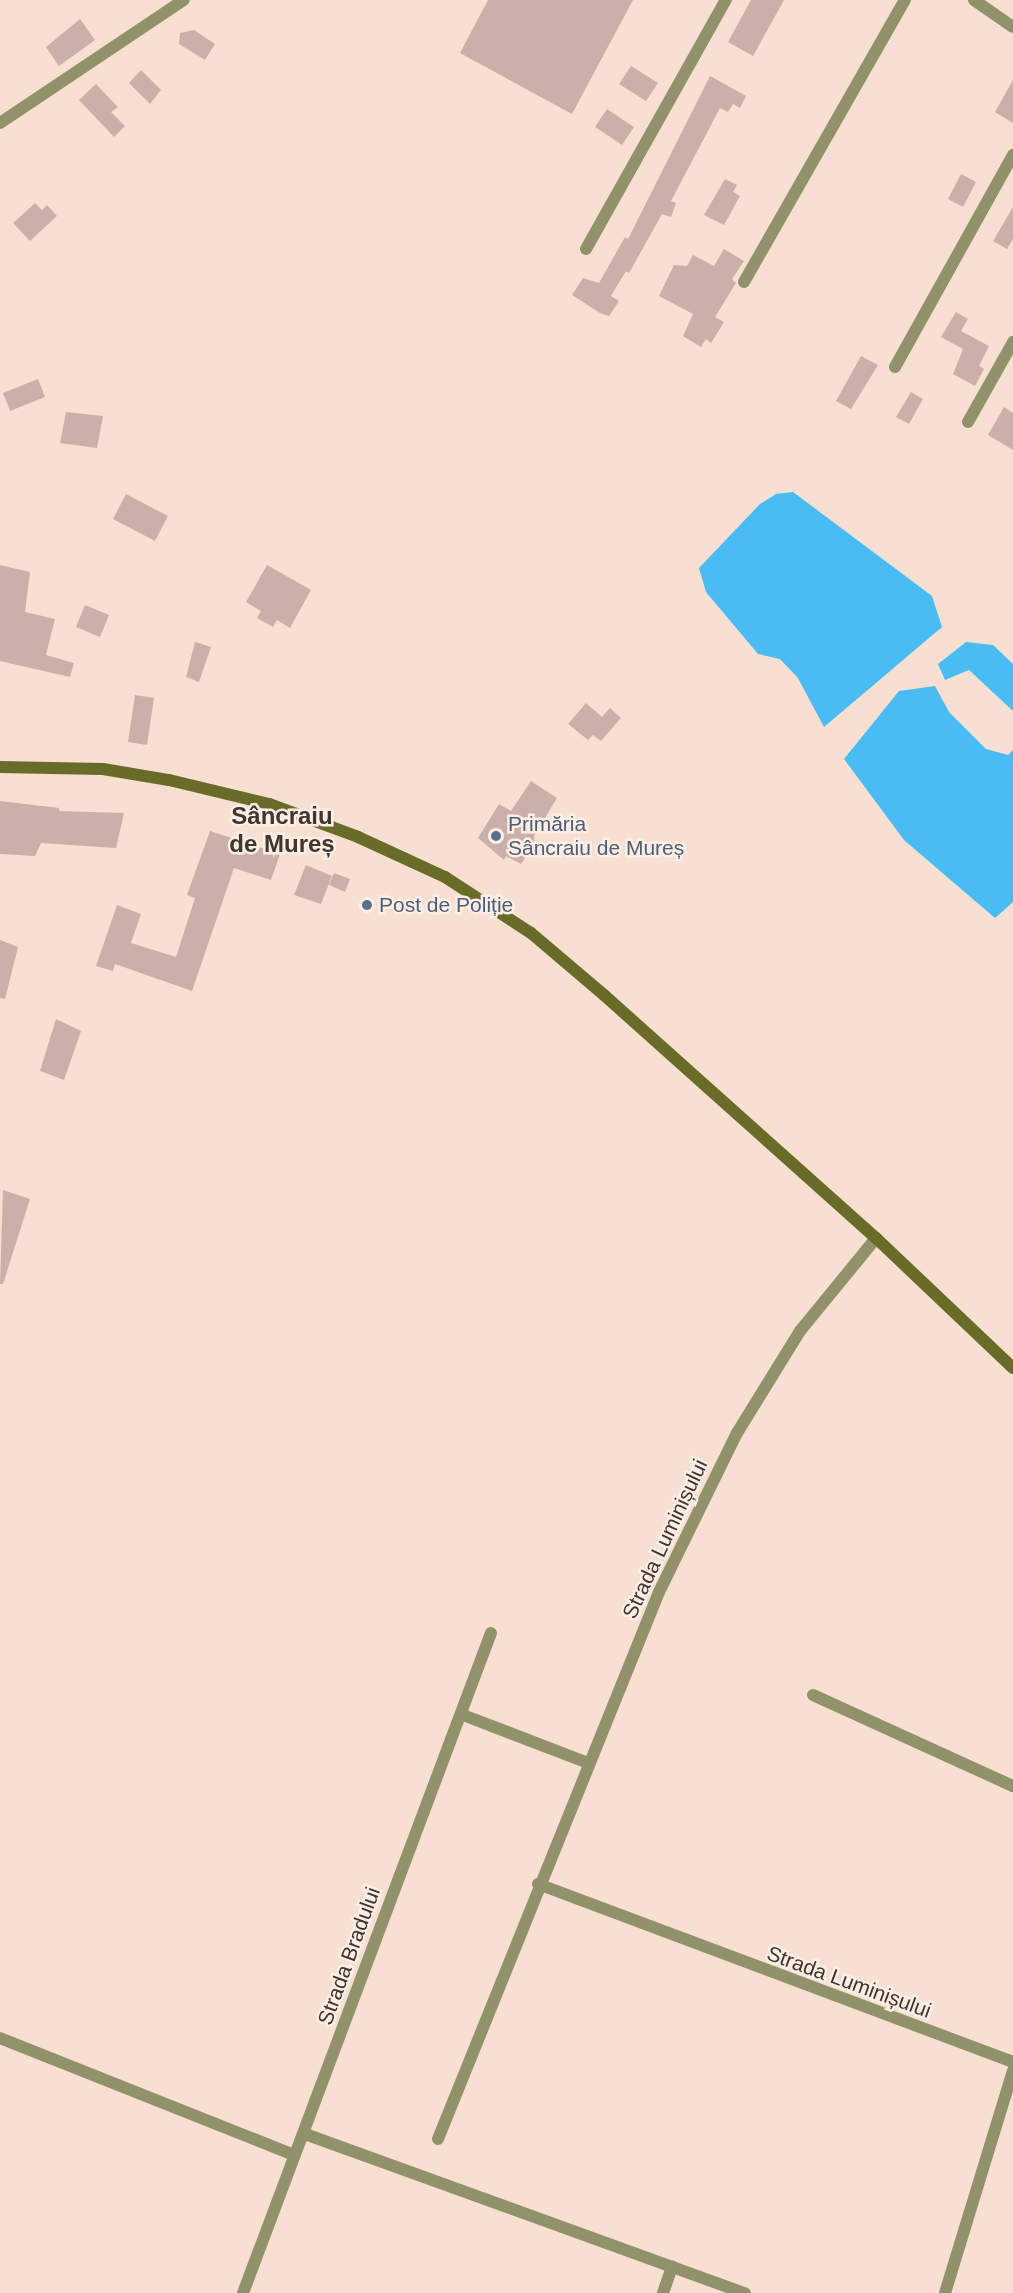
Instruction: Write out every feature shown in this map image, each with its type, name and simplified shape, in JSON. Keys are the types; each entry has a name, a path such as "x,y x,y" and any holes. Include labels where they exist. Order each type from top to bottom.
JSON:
{"main road":[{"path":"1,766 102,769 169,780 258,802 358,837 445,877 531,933 876,1238 1013,1368"}],"street":[{"path":"0,123 184,0"},
{"path":"586,249 726,0"},
{"path":"744,282 905,0"},
{"path":"974,0 1013,27"},
{"path":"896,367 1013,155"},
{"path":"968,422 1013,342"},
{"name":"Strada Luminișului","path":"438,2139 538,1884 659,1592 737,1433 800,1331 876,1238"},
{"name":"Strada Bradului","path":"243,2293 294,2156 306,2134 376,1934 463,1714 491,1633"},
{"path":"813,1695 1013,1786"},
{"path":"463,1714 588,1763"},
{"name":"Strada Luminișului","path":"538,1884 1013,2062"},
{"path":"0,2038 294,2156"},
{"path":"945,2293 1013,2071"},
{"path":"306,2134 745,2293"},
{"path":"663,2293 672,2267"}],"water":[{"path":"793,492 932,596 942,627 824,727 798,678 780,659 758,654 706,592 699,568 760,504 776,494"},
{"path":"966,642 993,645 1013,664 1013,711 969,670 945,680 938,664"},
{"path":"935,686 949,712 986,749 1008,755 1013,750 1013,902 995,918 904,840 844,759 899,691"}],"building":[{"path":"488,0 633,0 572,114 460,53"},
{"path":"751,0 784,0 753,56 728,42"},
{"path":"80,19 95,40 59,66 46,47"},
{"path":"194,30 215,44 205,60 179,44 180,33"},
{"path":"631,66 658,83 646,101 619,84"},
{"path":"141,70 161,90 150,104 129,83"},
{"path":"710,76 746,96 740,108 733,104 728,112 720,108 671,201 676,203 671,217 662,214 629,273 626,271 611,296 619,301 609,316 600,313 572,295 583,278 599,283 625,237 628,239"},
{"path":"1013,80 1013,123 995,112"},
{"path":"96,84 118,107 111,112 125,126 114,137 79,100"},
{"path":"607,109 634,127 622,145 595,127"},
{"path":"961,174 976,182 963,207 948,199"},
{"path":"725,179 737,185 733,192 740,196 724,225 704,215"},
{"path":"35,203 42,210 47,205 57,216 30,241 13,223"},
{"path":"1013,207 1013,239 1007,249 993,241"},
{"path":"724,249 744,261 732,279 736,283 715,317 724,322 711,343 706,339 701,347 683,336 693,314 659,296 674,265 687,266 693,255 714,266"},
{"path":"956,312 968,319 961,331 989,346 979,366 984,369 975,386 953,374 963,349 941,337"},
{"path":"861,356 878,365 851,409 836,401"},
{"path":"38,379 45,397 10,411 3,393"},
{"path":"911,392 923,399 909,424 896,417"},
{"path":"1004,407 1013,413 1013,450 988,435"},
{"path":"66,412 103,416 97,448 60,443"},
{"path":"126,494 168,516 155,541 113,519"},
{"path":"0,565 30,572 25,612 55,619 46,655 74,663 70,677 0,661"},
{"path":"267,565 311,590 290,628 277,620 273,627 257,618 261,611 246,602"},
{"path":"85,605 109,615 100,637 76,627"},
{"path":"195,642 211,647 199,682 186,677"},
{"path":"135,695 154,698 147,745 128,742"},
{"path":"586,703 602,717 610,708 621,718 601,741 593,735 588,740 568,724"},
{"path":"531,781 557,798 534,836 534,843 545,856 526,856 521,864 506,856 504,860 478,838 499,804 511,811"},
{"path":"0,801 59,808 59,811 124,813 116,848 41,843 35,856 0,854"},
{"path":"210,831 280,854 271,880 234,868 192,991 115,964 113,971 96,966 117,905 141,914 131,943 176,957 195,898 187,895"},
{"path":"306,865 332,876 321,904 294,895"},
{"path":"334,873 350,879 345,892 329,885"},
{"path":"0,940 18,947 5,999 0,998"},
{"path":"56,1019 81,1031 64,1080 40,1071"},
{"path":"3,1190 30,1199 3,1284 0,1284"}],"place":[{"name":"Primăria Sâncraiu de Mureș","path":"496,836"},
{"name":"Post de Poliție","path":"367,905"}],"district":[{"name":"Sâncraiu de Mureș","path":"282,830"}]}
